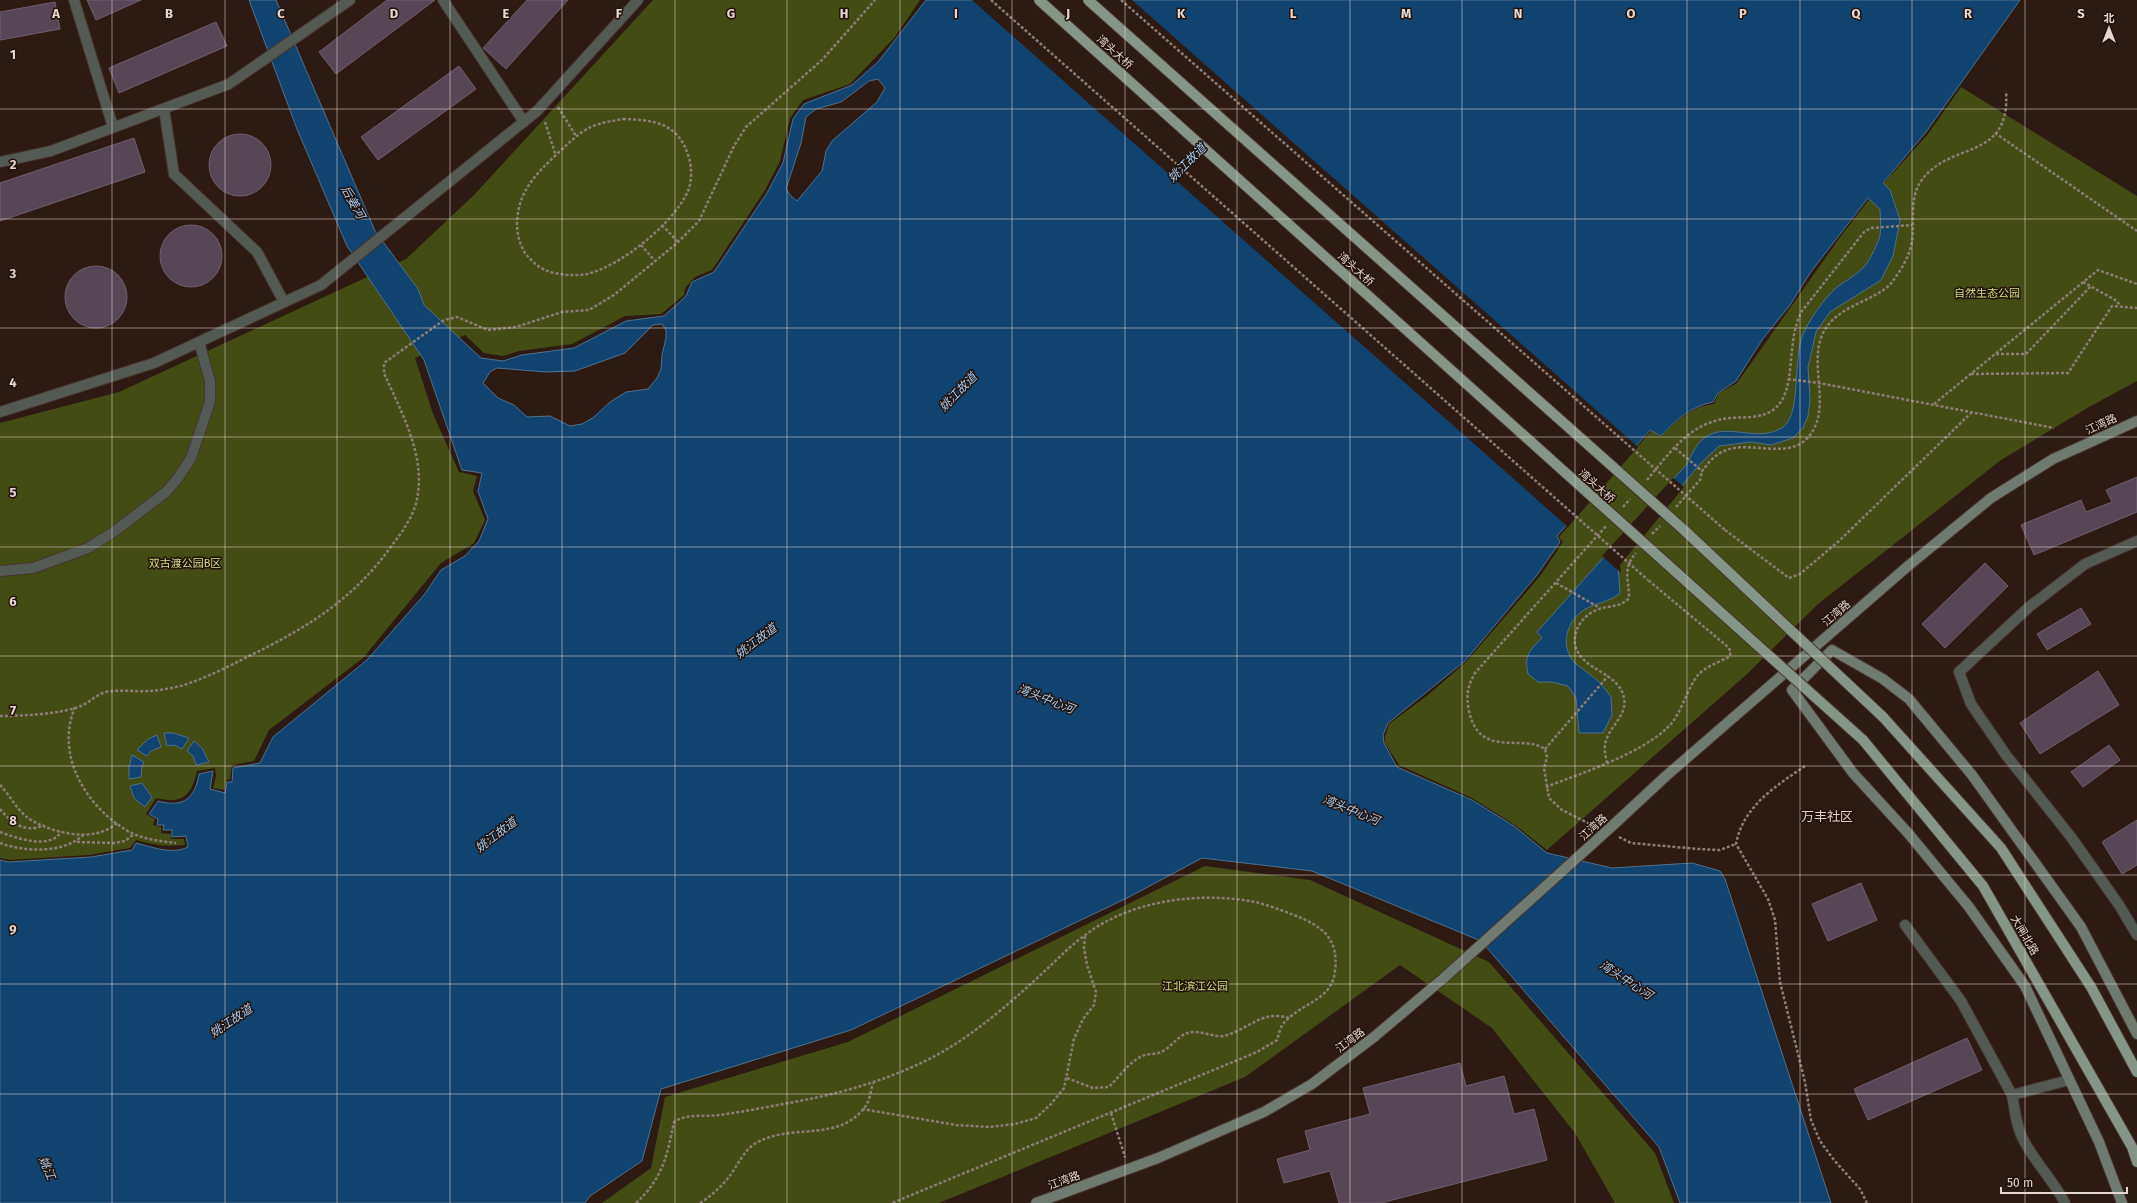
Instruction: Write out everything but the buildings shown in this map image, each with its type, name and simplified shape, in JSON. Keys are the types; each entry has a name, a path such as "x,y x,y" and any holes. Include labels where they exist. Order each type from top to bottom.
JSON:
{"main road":[{"name":"湾头大桥","path":"1039,0 1863,740"},
{"name":"湾头大桥","path":"1088,0 1684,530 1883,717 2001,848 2091,987 2137,1072"},
{"name":"大闸北路","path":"1863,740 1983,886 2132,1147 2137,1162"}],"street":[{"path":"74,0 114,128"},
{"path":"0,162 51,151 229,84 350,0"},
{"path":"443,0 524,122"},
{"path":"0,412 154,363 321,285 540,108 638,0"},
{"path":"164,109 174,174 257,252 284,302"},
{"path":"0,571 33,568 88,548 166,492 178,478 190,458 210,402 210,382 199,342"},
{"name":"江湾路","path":"1036,1203 1209,1138 1257,1115 1305,1088 1374,1036 1445,977 1611,831 1666,776 1908,566 1991,498 2053,459 2137,421"},
{"path":"2137,541 2085,564 2029,607 1959,672 1971,704 2006,756 2071,837 2119,904 2137,935"},
{"path":"2122,1203 2099,1142 2025,986 1970,907 1908,832 1852,773 1792,690 1832,650 1883,679 1909,699 1972,775 2081,927 2137,1034"},
{"path":"1905,925 1962,1001 2012,1095 2017,1121 2024,1140 2055,1184 2064,1203"},
{"path":"2012,1095 2069,1080"}],"path":[{"path":"0,716 49,712 82,706 102,693 118,689 150,691 184,685 280,641 310,623 348,596 375,569 408,521 417,500 418,480 416,454 412,438 384,373 384,363 444,320 457,317 488,330 516,327 562,312 589,310 614,295 678,242 699,221 728,159 746,127 823,59 875,0"},
{"path":"991,0 1648,580 1728,647 1731,652 1729,657 1713,664 1697,676 1669,727 1658,736 1607,763 1546,787"},
{"path":"1122,0 1725,530 1789,578 1800,574 1839,541 1972,412"},
{"path":"1675,509 1700,480 1702,471 1712,459 1723,451 1737,447 1778,449 1794,446 1804,441 1810,435 1817,421 1820,398 1818,383 1818,354 1821,338 1826,327 1837,316 1891,283 1905,263 1911,246 1915,195 1920,182 1936,166 1954,156 1970,151 1990,140 2002,125 2007,106 2006,91"},
{"path":"551,96 576,136"},
{"path":"540,108 556,156"},
{"path":"623,119 644,120 662,124 676,132 685,145 690,163 690,179 688,190 681,202 662,225 641,245 604,267 588,274 569,275 549,272 533,264 522,248 517,230 517,211 522,194 529,183 576,136 598,124 623,119"},
{"path":"1995,133 2137,231"},
{"path":"662,225 678,242"},
{"path":"1644,483 1686,435 1702,424 1727,418 1760,416 1770,412 1782,400 1788,379 1796,321 1802,311 1864,232 1871,228 1912,225"},
{"path":"641,245 656,261"},
{"path":"1934,405 2098,270 2137,284"},
{"path":"2083,282 2117,301 2121,306"},
{"path":"1996,354 2026,354 2091,286"},
{"path":"1971,374 2068,373 2112,306 2137,308"},
{"path":"1788,379 1818,383 2054,428"},
{"path":"1675,448 1702,471"},
{"path":"1618,513 1633,495"},
{"path":"1650,537 1665,520"},
{"path":"1599,828 1562,810 1549,798 1544,768 1547,757 1545,749 1539,745 1507,744 1485,736 1479,732 1470,718 1466,696 1468,685 1475,673 1607,524"},
{"path":"1607,763 1605,745 1607,738 1621,715 1625,700 1622,690 1608,676 1580,657 1575,639 1578,626 1586,616 1600,608 1624,604 1629,598 1627,568 1629,560 1639,549"},
{"path":"1556,583 1600,608"},
{"path":"1545,749 1608,676"},
{"path":"75,707 69,730 68,742 74,773 87,794 117,823 134,834 162,842 176,843"},
{"path":"1805,766 1774,787 1754,806 1744,820 1736,844 1768,899 1775,920 1780,982 1805,1082 1811,1120 1820,1141 1834,1160 1860,1189 1867,1203"},
{"path":"0,785 27,817 61,832 94,834 108,829 117,823"},
{"path":"0,809 17,826 37,829 44,825"},
{"path":"1611,831 1631,843 1720,850 1736,844"},
{"path":"0,832 19,839 39,841 55,839 61,832"},
{"path":"76,842 84,834"},
{"path":"0,843 11,847 32,849 58,847 76,842 115,843 125,841 134,834"},
{"path":"636,1203 650,1191 667,1160 674,1122 681,1118 718,1116 787,1104 873,1083 922,1063 962,1039 998,1012 1085,935 1121,915 1157,904 1207,897 1250,901 1308,920 1327,932 1334,948 1335,970 1331,986 1319,999 1289,1018 1282,1025 1278,1040 1257,1052 892,1203"},
{"path":"862,1109 956,1125 990,1127 1015,1124 1036,1118 1064,1088 1074,1039 1083,1019 1094,1005 1096,992 1087,965 1084,948 1085,935"},
{"path":"1067,1078 1093,1088 1109,1087 1132,1063 1143,1056 1163,1051 1180,1036 1194,1032 1223,1036 1243,1030 1263,1017 1280,1016 1289,1018"},
{"path":"700,1203 710,1197 728,1178 754,1145 769,1136 784,1133 819,1131 842,1125 856,1117 867,1103 873,1083"},
{"path":"1111,1113 1129,1169"}],"green space":[{"name":"双古渡公园B区","path":"653,0 920,0 895,37 850,84 803,100 790,118 780,161 765,190 712,270 695,277 685,288 684,295 661,314 625,316 572,344 519,351 503,356 484,353 465,335 415,358 433,414 459,472 477,476 473,491 485,520 474,543 441,563 363,658 269,730 254,761 232,765 230,779 227,780 224,790 213,788 216,776 215,768 197,771 192,787 188,793 179,799 165,800 156,798 146,814 155,819 153,825 161,827 161,833 171,834 171,839 184,839 185,845 160,845 136,840 130,848 89,855 10,860 0,858 0,423 119,392 406,259 474,195"},
{"name":"自然生态公园","path":"1961,87 2137,196 2137,381 2089,407 2001,460 1818,604 1746,675 1547,850 1515,825 1472,798 1399,765 1385,743 1385,737 1389,724 1428,695 1466,662 1541,575 1563,542 1559,537 1651,431 1661,437 1691,411 1706,405 1714,404 1719,393 1737,383 1841,236 1868,201 1928,134"},
{"name":"江北滨江公园","path":"1205,866 1310,880 1489,962 1655,1153 1674,1203 1615,1203 1575,1133 1492,1028 1400,965 1245,1077 939,1203 602,1203 651,1168 665,1097 848,1042"}],"water":[{"path":"249,0 276,0 375,231 418,289 424,305 481,358 503,361 522,355 574,348 626,321 664,316 686,296 692,282 714,272 767,193 783,163 793,119 804,104 852,85 878,62 926,0 2020,0 1926,132 1883,183 1890,190 1900,220 1893,256 1881,280 1830,312 1816,332 1808,367 1810,400 1808,416 1803,428 1793,438 1771,445 1751,442 1719,446 1699,465 1618,564 1620,593 1611,599 1591,606 1581,612 1572,623 1566,643 1570,657 1575,663 1597,680 1611,697 1612,715 1603,733 1579,733 1576,698 1568,686 1552,682 1538,682 1528,674 1527,658 1534,646 1542,638 1537,632 1687,464 1696,446 1701,440 1713,433 1722,432 1764,434 1774,432 1783,427 1789,420 1793,410 1795,398 1800,342 1804,332 1818,308 1831,293 1863,268 1879,239 1881,228 1880,209 1868,198 1810,273 1790,305 1762,340 1736,381 1718,393 1713,402 1705,404 1684,414 1661,436 1650,430 1557,536 1560,542 1537,575 1465,661 1388,723 1383,735 1384,743 1397,767 1472,800 1514,826 1547,853 1612,868 1692,863 1720,871 1725,879 1831,1203 1680,1203 1659,1147 1481,941 1312,871 1202,858 1129,897 851,1030 661,1089 642,1161 590,1196 585,1203 0,1203 0,860 8,862 91,857 132,850 136,843 169,850 188,847 186,836 172,837 172,830 163,830 164,825 157,825 158,819 149,814 158,801 174,803 186,800 194,790 199,774 213,771 210,789 225,793 227,782 232,782 233,768 260,763 273,737 367,660 424,595 441,570 465,556 479,541 488,519 478,491 482,473 462,470 424,360 347,246 297,129","holes":["878,79 885,88 877,102 832,141 826,151 822,171 797,201 786,189 801,143 806,117 816,109 841,102 869,81","662,324 666,330 666,338 662,355 661,369 657,378 648,389 626,392 610,402 594,417 582,424 570,426 550,416 527,417 514,405 498,398 483,383 490,372 497,368 546,372 575,371 625,353 653,325"]},
{"path":"164,733 173,733 189,738 182,749 174,745 167,746"},
{"path":"157,735 161,747 151,751 147,756 137,750 148,739"},
{"path":"194,741 202,748 209,762 196,765 193,756 187,751"},
{"path":"132,755 144,762 141,777 129,779 129,767"},
{"path":"142,783 152,797 145,807 134,798 130,786"}],"pier":[{"path":"972,0 1132,0 1638,447 1568,527"},
{"path":"1673,478 1684,487 1620,565 1621,573 1602,556"}],"district":[{"name":"万丰社区","path":"1827,816"}],"water label":[{"name":"姚江故道","path":"1187,163"},
{"name":"后姜河","path":"353,202"},
{"name":"姚江故道","path":"958,392"},
{"name":"姚江故道","path":"756,641"},
{"name":"湾头中心河","path":"1046,699"},
{"name":"湾头中心河","path":"1351,810"},
{"name":"姚江故道","path":"496,835"},
{"name":"湾头中心河","path":"1626,980"},
{"name":"姚江故道","path":"231,1021"},
{"name":"姚江","path":"47,1168"}]}
